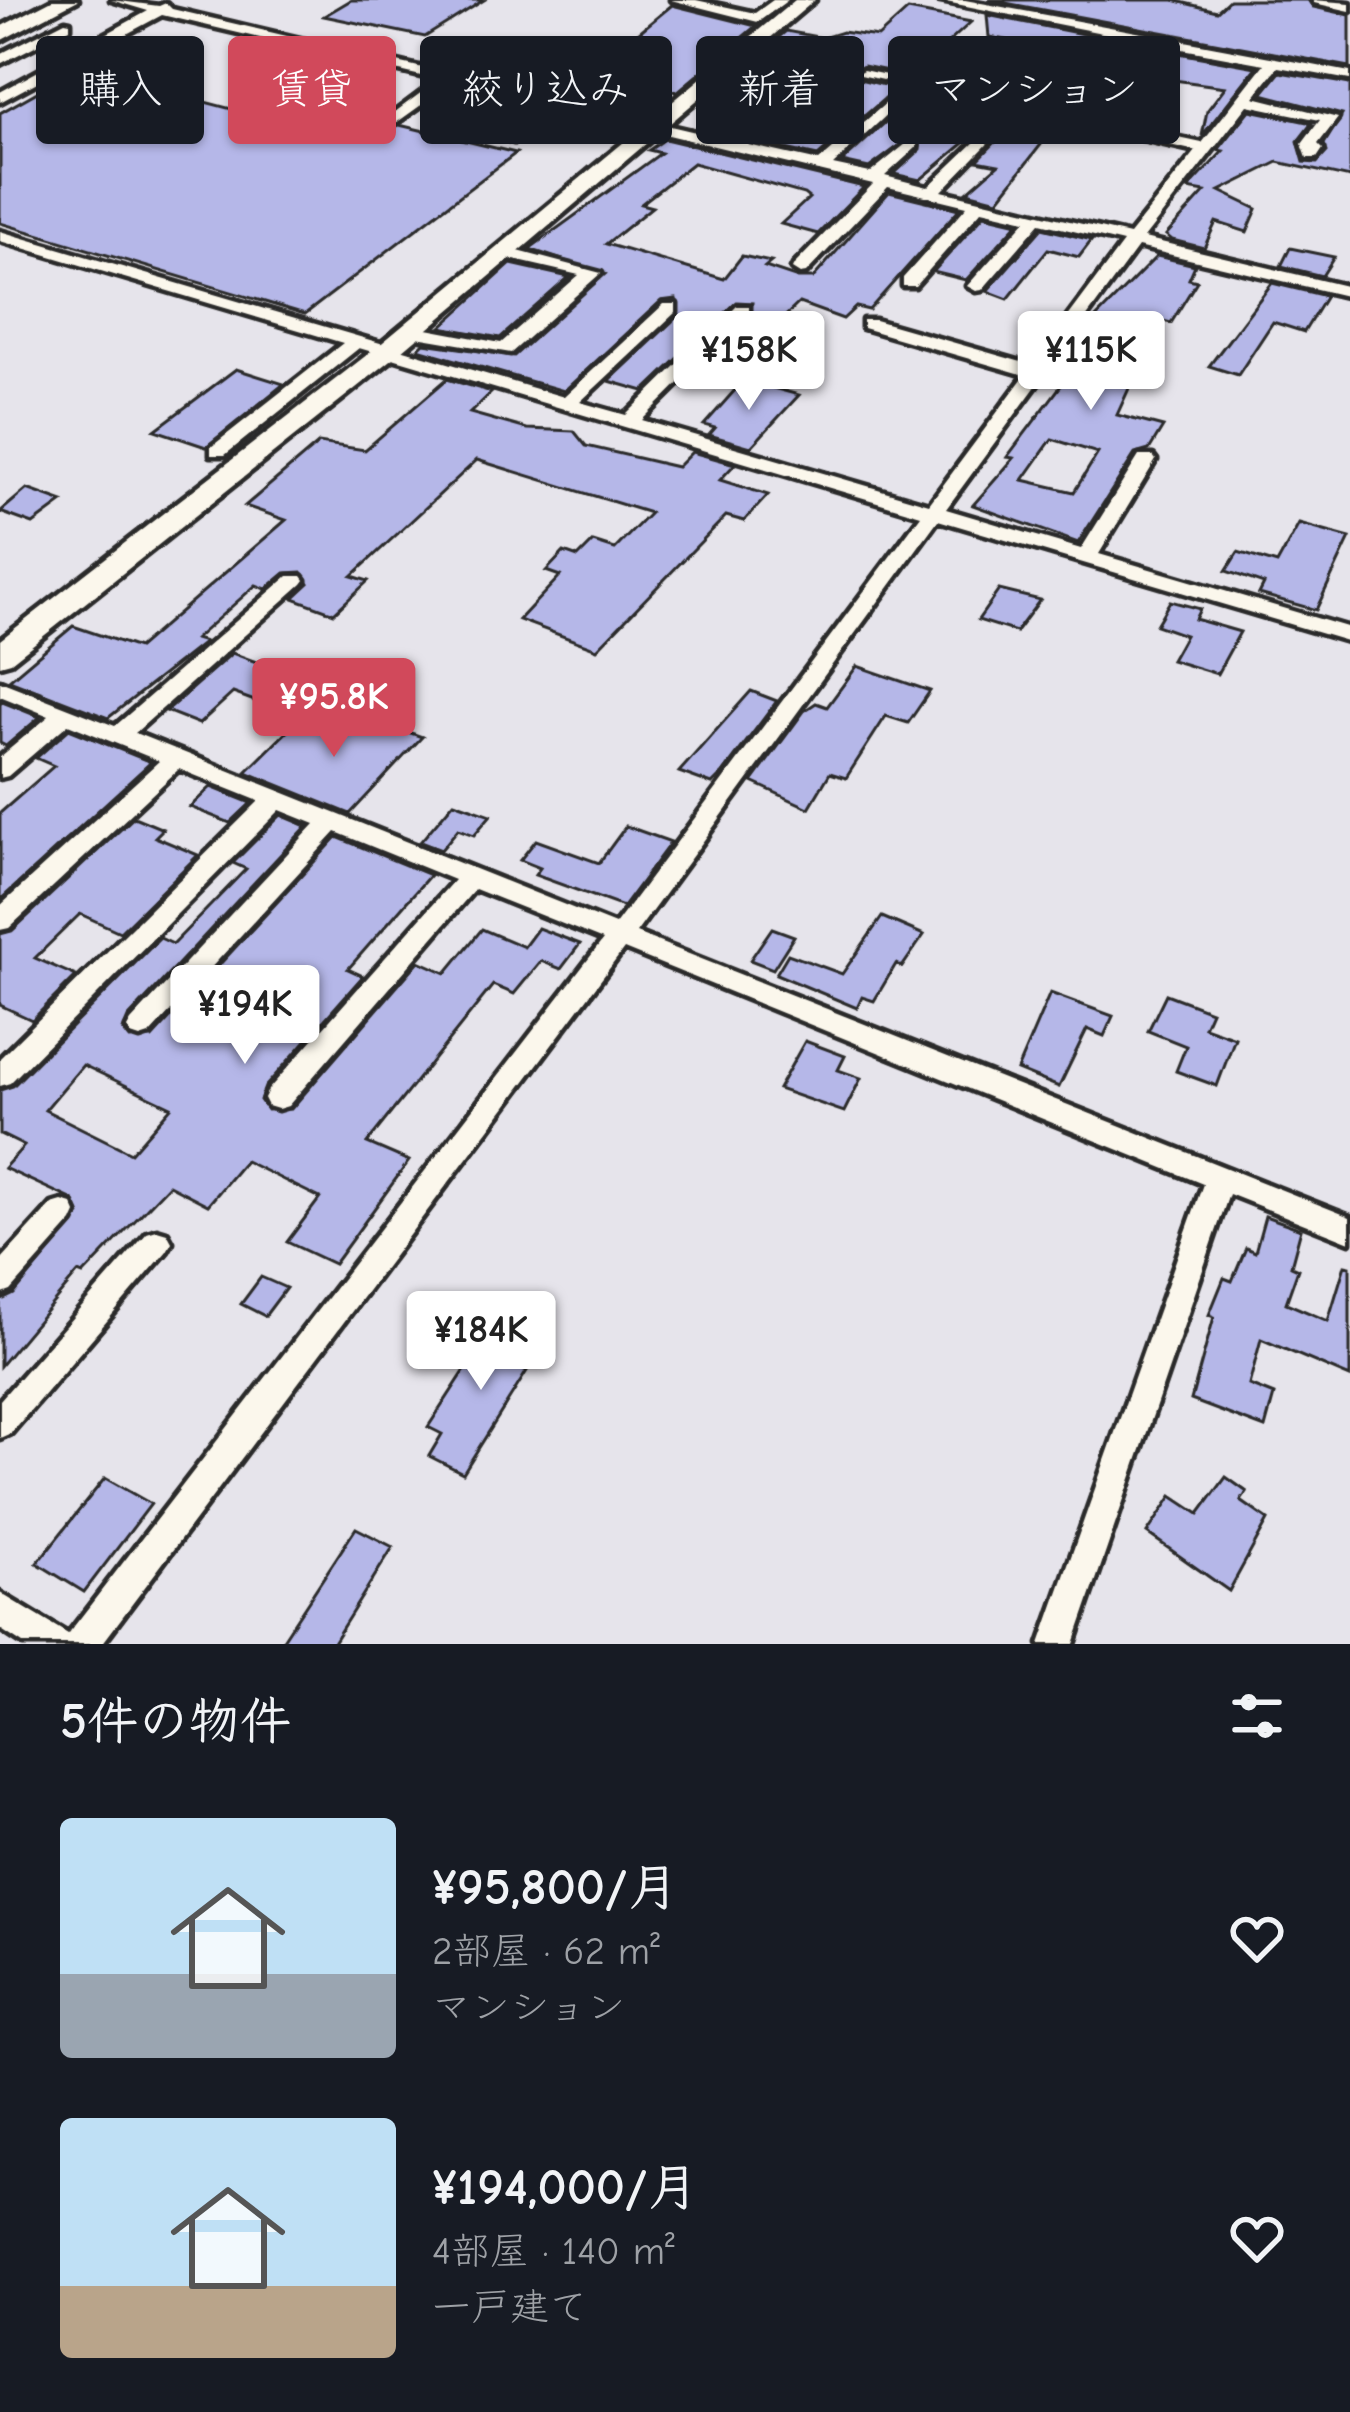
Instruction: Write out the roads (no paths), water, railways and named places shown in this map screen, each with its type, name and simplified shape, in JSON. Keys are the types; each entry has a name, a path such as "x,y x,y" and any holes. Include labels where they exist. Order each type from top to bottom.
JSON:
{"main road":[{"path":"0,18 36,0"},
{"path":"0,35 68,0"}],"street":[{"path":"118,0 420,71"},
{"path":"113,36 179,0"},
{"path":"678,0 758,18 782,0"},
{"path":"672,112 806,0"},
{"path":"943,0 1119,36"},
{"path":"1319,0 1350,7"},
{"path":"45,36 65,25"},
{"path":"0,60 36,41"},
{"path":"1180,47 1350,76"},
{"path":"81,1644 621,935 1134,240 1273,63"},
{"path":"864,74 1209,148"},
{"path":"0,98 36,78"},
{"path":"1245,100 1330,118 1310,143"},
{"path":"824,166 888,106"},
{"path":"0,655 386,352 633,144"},
{"path":"740,144 1350,292"},
{"path":"800,269 912,144"},
{"path":"932,192 979,144"},
{"path":"909,282 979,203"},
{"path":"976,286 1037,217"},
{"path":"0,236 1350,634"},
{"path":"411,331 505,349 592,273 502,252"},
{"path":"566,405 670,308"},
{"path":"628,424 743,310"},
{"path":"869,324 1035,372"},
{"path":"218,451 355,342"},
{"path":"1086,558 1146,460"},
{"path":"118,735 296,580"},
{"path":"0,688 1350,1229"},
{"path":"0,770 66,714"},
{"path":"0,921 176,758"},
{"path":"0,1076 277,798"},
{"path":"140,1028 333,820"},
{"path":"278,1098 472,876"},
{"path":"1057,1644 1220,1177"},
{"path":"0,1282 62,1213"},
{"path":"0,1424 157,1242"},
{"path":"0,1610 55,1644"}]}
